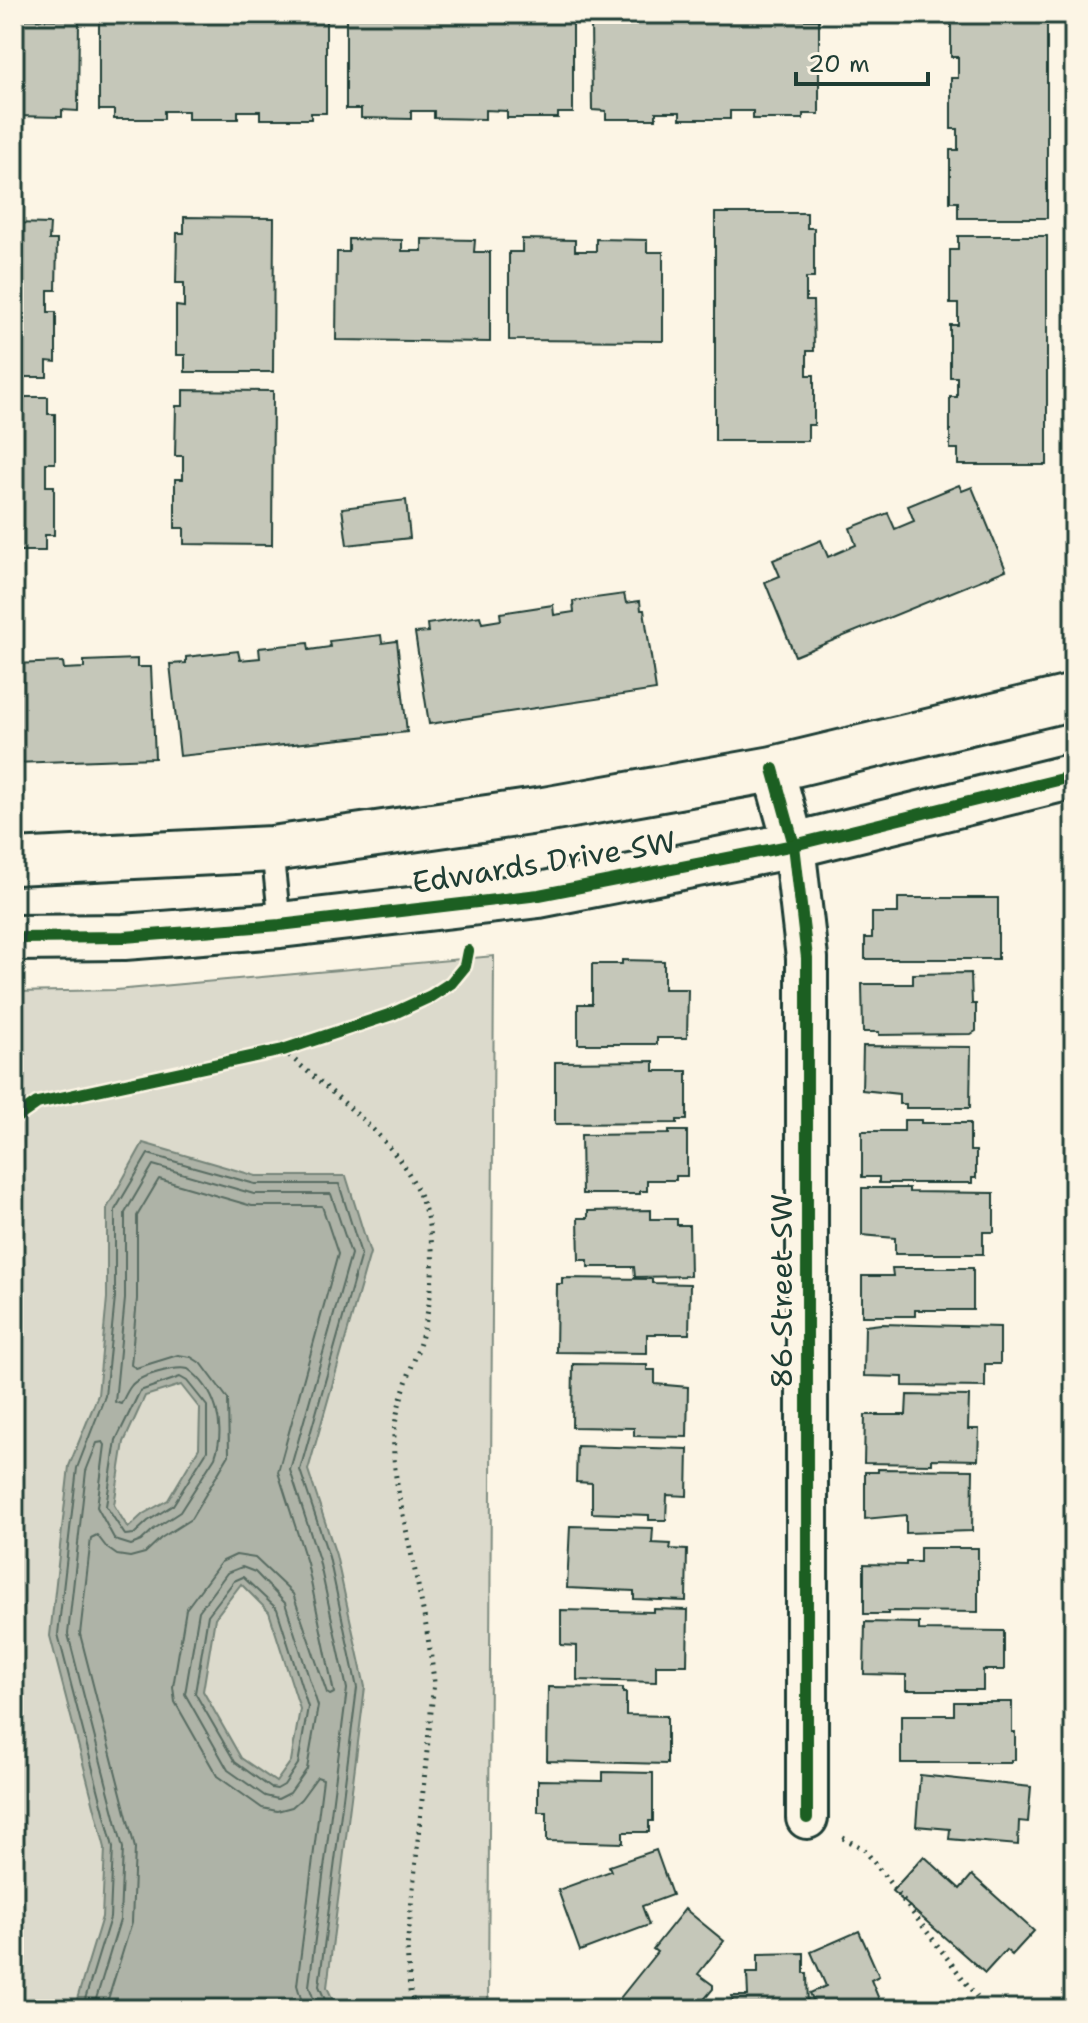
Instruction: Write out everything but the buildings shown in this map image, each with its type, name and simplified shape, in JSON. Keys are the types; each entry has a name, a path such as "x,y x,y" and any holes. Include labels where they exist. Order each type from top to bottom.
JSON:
{"street":[{"name":"Edwards Drive SW","path":"14,862 272,849 544,810 773,769 1074,697"},
{"name":"86 Street SW","path":"773,769 794,845 807,958 807,1818"},
{"name":"Edwards Drive SW","path":"14,938 124,937 280,925 539,895 794,845 1074,776"}],"lane":[{"path":"272,849 280,925"}],"path":[{"path":"278,1052 297,1046"},
{"path":"278,1052 386,1142 407,1169 422,1196 433,1256 424,1327 398,1409 394,1435 394,1467 430,1642 434,1682 407,1948 410,1991 415,2009"},
{"path":"807,1818 864,1849 986,2009"}],"shaded area":[{"path":"494,956 488,2009 14,2009 14,992 116,990"}],"water":[{"path":"143,1143 256,1176 346,1176 370,1253 308,1470 336,1555 365,1687 327,1987 337,2009 74,2009 102,1917 105,1848 50,1636 69,1466 98,1395 107,1298 107,1208","holes":["181,1385 200,1409 199,1448 168,1500 143,1514 128,1528 114,1505 124,1442 145,1396","241,1584 269,1612 300,1709 291,1761 276,1782 241,1758 203,1691 215,1618"]}],"cycle path":[{"path":"773,769 794,845 807,958 807,1818"},
{"path":"14,938 124,937 280,925 539,895 794,845 1074,776"},
{"path":"14,1119 37,1103 283,1050 392,1014 451,983 465,966 468,951"}]}
